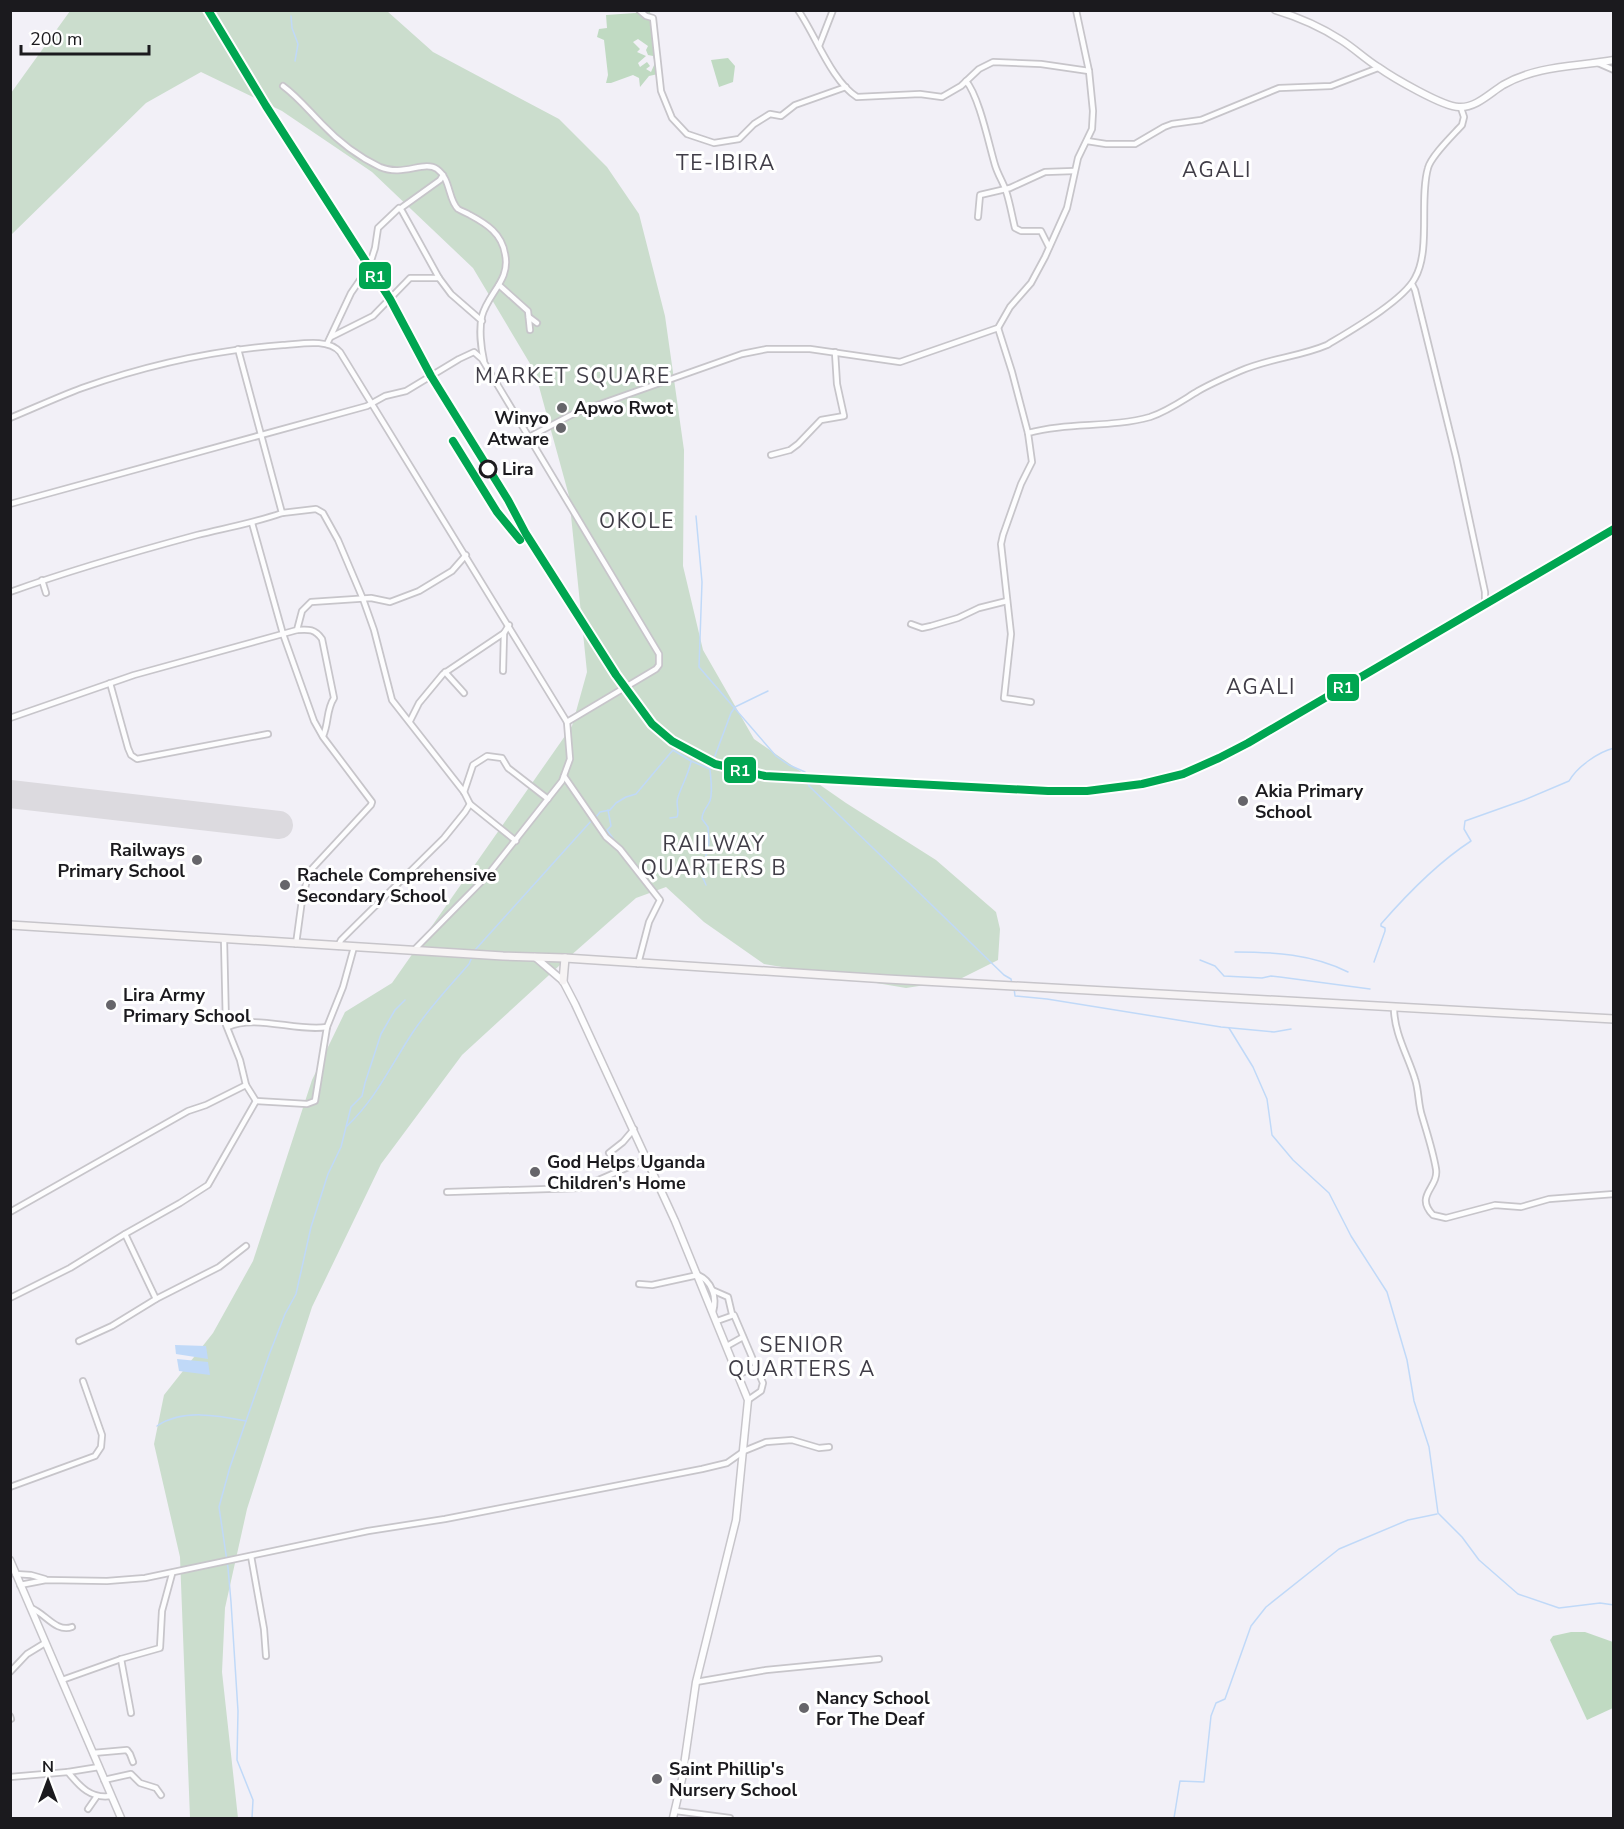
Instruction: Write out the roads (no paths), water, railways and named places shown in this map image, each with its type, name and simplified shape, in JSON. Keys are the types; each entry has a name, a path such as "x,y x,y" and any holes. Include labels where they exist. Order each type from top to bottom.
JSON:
{"main road":[{"path":"10,925 473,955 565,958 1013,986 1614,1019"},
{"path":"563,981 565,958"}],"street":[{"path":"639,10 646,16 653,17 661,91 672,118 687,134 714,142 739,139 754,124 770,114 781,116 795,105 846,87"},
{"path":"798,10 829,64 856,97 920,94 942,97 979,69 993,62 1041,64 1089,70"},
{"path":"819,46 833,10"},
{"path":"529,437 575,413 742,354 782,348 835,352 900,362 998,328 1010,307 1031,283 1049,247 1069,204 1074,171 1093,124 1089,70 1076,10"},
{"path":"1278,11 1343,41 1378,68 1436,99 1461,108 1533,72 1614,60"},
{"path":"1598,63 1614,70"},
{"path":"1087,141 1135,144 1172,123 1201,120 1279,88 1331,86 1378,68"},
{"path":"966,81 972,88 1017,230 1041,231 1049,247"},
{"path":"283,86 341,142 379,166 397,172 431,166 447,182 457,208 494,230 506,254 506,269 489,301 482,321 485,364"},
{"path":"1028,434 1077,425 1140,419 1160,413 1200,390 1246,368 1271,359 1303,354 1328,345 1392,301 1412,284 1419,268 1423,243 1428,165 1462,125 1464,117 1461,108"},
{"path":"978,217 980,195 1005,189 1045,172 1074,171"},
{"path":"327,344 351,293 369,267 378,228 393,212 441,177"},
{"path":"401,208 439,278 451,294 482,321"},
{"path":"331,338 373,316 410,278 439,278"},
{"path":"1412,284 1456,456 1485,592 1485,606"},
{"path":"499,285 526,308 530,317 530,330"},
{"path":"530,317 537,323"},
{"path":"998,328 1015,381 1028,434 1032,462 1021,484 1002,540 1010,649 1004,698 1031,702"},
{"path":"10,418 92,385 182,360 238,349 289,344 327,344 337,348 567,722 570,759 564,776 516,841 462,903 413,951"},
{"path":"238,349 282,513"},
{"path":"10,504 372,403 386,396 406,391 470,352 474,352 485,364 659,654 659,665 656,669 567,722"},
{"path":"771,455 790,450 821,420 844,416 837,384 835,352"},
{"path":"10,592 42,580 194,536 252,523 282,513 316,509 323,513 338,540 363,599 374,630 389,693 464,792 470,804 516,841"},
{"path":"252,523 283,634 314,721 323,737 372,802 309,872 302,900 296,944"},
{"path":"297,630 302,611 310,602 371,598 390,602 419,591 456,568 466,555"},
{"path":"42,580 46,593"},
{"path":"911,624 927,627 958,618 985,606 1007,601"},
{"path":"410,721 419,703 445,672 504,633 509,625"},
{"path":"10,718 110,683 297,630 312,630 316,631 322,639 334,698 328,707 323,737"},
{"path":"503,671 504,633"},
{"path":"445,672 464,693"},
{"path":"110,683 128,748 131,755 137,759 268,734"},
{"path":"464,792 473,765 488,756 502,758 508,768 548,799"},
{"path":"564,776 606,837 620,849 660,900 649,922 638,964"},
{"path":"338,946 341,940 444,838 470,804"},
{"path":"224,939 226,1020 246,1085 256,1101"},
{"path":"256,1101 308,1104 315,1101 327,1027 343,987 354,947"},
{"path":"535,957 563,981 634,1129 698,1275 748,1400 739,1506 696,1682 673,1818"},
{"path":"1394,1008 1396,1025 1416,1081 1421,1114 1436,1168 1437,1179 1426,1198 1427,1208 1432,1215 1446,1218 1495,1204 1521,1207 1550,1198 1614,1194"},
{"path":"228,1027 241,1023 327,1027"},
{"path":"10,1212 188,1111 223,1098 246,1085"},
{"path":"10,1298 70,1268 208,1185 256,1101"},
{"path":"609,1153 634,1129"},
{"path":"447,1192 580,1188 647,1159"},
{"path":"125,1234 156,1299"},
{"path":"79,1341 219,1267 246,1246"},
{"path":"639,1284 652,1285 698,1275 706,1279 712,1290 715,1303 713,1312"},
{"path":"712,1290 728,1297 732,1314 763,1383 763,1389 748,1400"},
{"path":"717,1321 732,1314"},
{"path":"727,1346 743,1337"},
{"path":"739,1374 756,1367"},
{"path":"10,1487 95,1456 101,1447 102,1435 83,1381"},
{"path":"20,1585 46,1580 121,1580 172,1574 368,1531 435,1521 727,1463 744,1451 766,1442 784,1439 819,1448 829,1447"},
{"path":"727,1463 742,1470"},
{"path":"251,1556 264,1629 266,1656"},
{"path":"10,1560 13,1574 20,1585 121,1818"},
{"path":"13,1574 31,1575 46,1580"},
{"path":"62,1680 160,1647 162,1611 172,1574"},
{"path":"30,1608 38,1611 59,1627 67,1629 72,1627"},
{"path":"10,1672 27,1654 45,1643"},
{"path":"121,1659 131,1713"},
{"path":"696,1682 766,1671 879,1659"},
{"path":"93,1754 127,1750 133,1762"},
{"path":"10,1777 99,1767"},
{"path":"68,1772 81,1788 97,1796 111,1796"},
{"path":"104,1780 130,1774 140,1783 156,1788 161,1795"},
{"path":"88,1809 97,1796"},
{"path":"676,1811 730,1818"}],"water":[{"path":"175,1345 206,1346 208,1359 176,1354"},
{"path":"177,1359 208,1362 210,1375 179,1371"}],"waterway":[{"path":"291,16 292,28 298,44 295,61"},
{"path":"696,516 702,582 699,667 776,756 805,772 809,786 1004,975 1011,979 1012,984"},
{"path":"596,817 600,812 610,810 626,797 636,794 673,750 710,769 735,707 768,691"},
{"path":"1374,962 1385,931 1381,924 1423,879 1471,841 1464,829 1465,821 1569,781 1588,761 1614,748"},
{"path":"670,818 677,817 677,800 691,762"},
{"path":"706,885 703,878 704,863 709,843 708,827 702,819 711,797 710,770"},
{"path":"608,810 611,826 607,830 617,844"},
{"path":"475,950 592,820"},
{"path":"631,859 640,870 650,876"},
{"path":"1235,952 1293,955 1321,961 1348,972"},
{"path":"347,1126 375,1093 419,1023 469,964 472,957"},
{"path":"1200,960 1215,966 1224,976 1262,978 1271,976 1370,989"},
{"path":"1014,988 1015,996 1221,1027 1274,1032 1291,1029"},
{"path":"252,1818 253,1800 237,1760 238,1711 231,1602 219,1507 230,1467 269,1355 285,1314 296,1294 311,1227 328,1174 341,1147 351,1107 362,1096 381,1034 395,1010 405,1000"},
{"path":"1229,1028 1253,1067 1267,1099 1272,1135 1293,1160 1329,1193 1351,1236 1387,1292 1407,1360 1414,1401 1429,1447 1438,1513 1462,1537 1479,1560 1518,1594 1559,1608 1600,1603 1614,1605"},
{"path":"157,1426 188,1415 212,1415 246,1421"},
{"path":"1174,1818 1180,1781 1204,1782 1211,1716 1216,1703 1225,1699 1251,1626 1266,1607 1339,1549 1408,1520 1437,1514"}],"place":[{"name":"Apwo Rwot","path":"562,408"},
{"name":"Winyo Atware","path":"561,428"},
{"name":"Lira","path":"488,469"},
{"name":"Akia Primary School","path":"1243,801"},
{"name":"Railways Primary School","path":"197,860"},
{"name":"Rachele Comprehensive Secondary School","path":"285,885"},
{"name":"Lira Army Primary School","path":"111,1005"},
{"name":"God Helps Uganda Children's Home","path":"535,1172"},
{"name":"Nancy School For The Deaf","path":"804,1708"},
{"name":"Saint Phillip's Nursery School","path":"657,1779"}],"district":[{"name":"TE-IBIRA","path":"726,163"},
{"name":"AGALI","path":"1217,170"},
{"name":"MARKET SQUARE","path":"573,376"},
{"name":"OKOLE","path":"637,521"},
{"name":"AGALI","path":"1261,687"},
{"name":"RAILWAY QUARTERS B","path":"714,856"},
{"name":"SENIOR QUARTERS A","path":"802,1357"}]}
